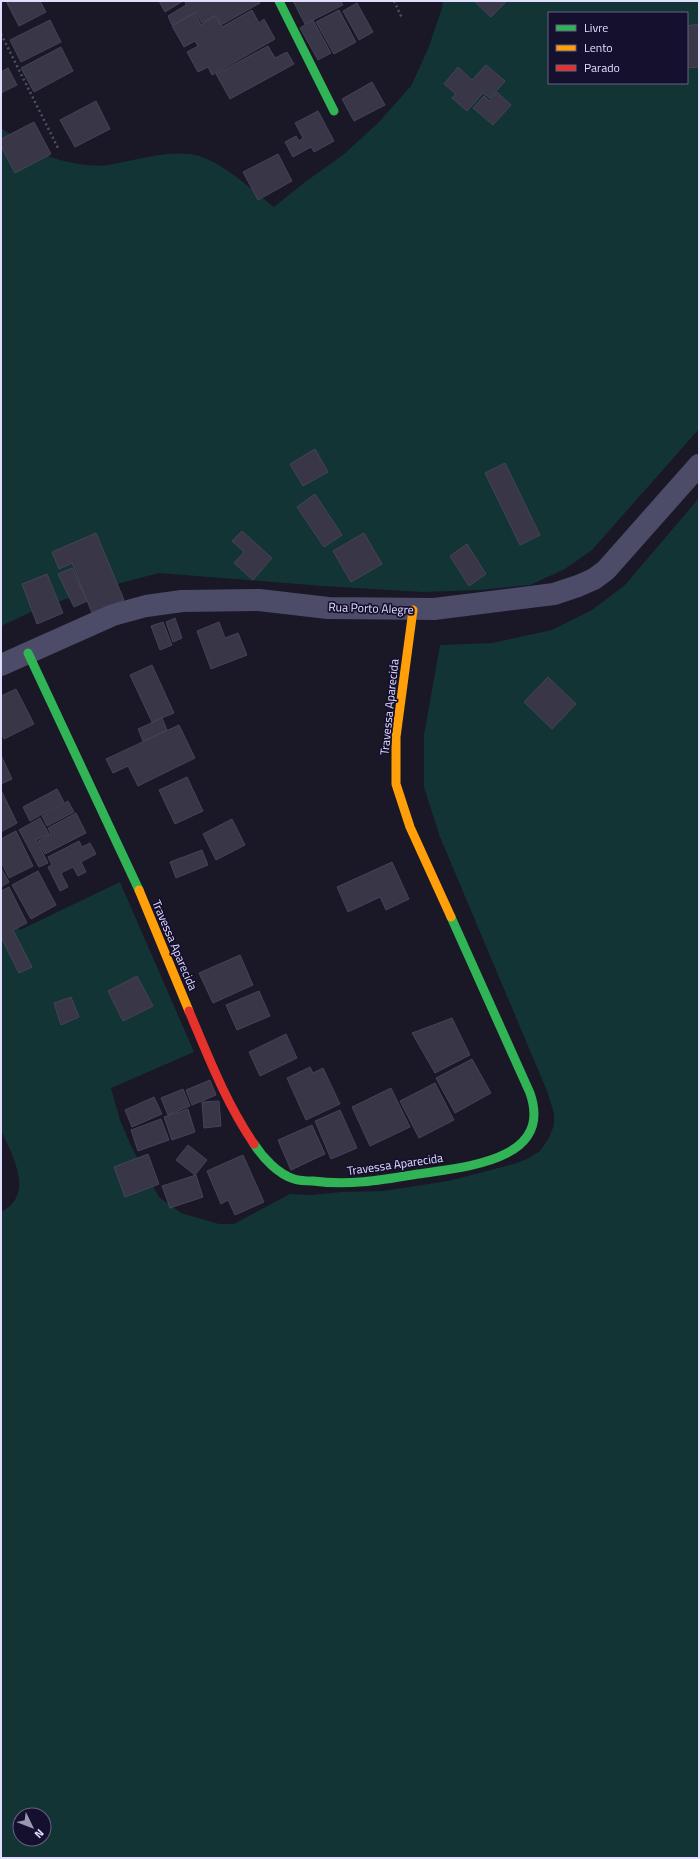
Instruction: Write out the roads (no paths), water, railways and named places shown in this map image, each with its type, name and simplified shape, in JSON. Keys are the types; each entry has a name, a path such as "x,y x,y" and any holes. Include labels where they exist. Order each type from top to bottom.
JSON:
{"street":[{"path":"279,1 334,111"},
{"name":"Rua Porto Alegre","path":"1,665 113,615 146,606 182,601 259,600 328,608 413,610 466,606 554,594 594,579 610,565 699,464"},
{"name":"Travessa Aparecida","path":"28,652 136,883 214,1070 251,1142 276,1168 294,1179 315,1183 363,1183 486,1163 498,1159 514,1150 527,1137 531,1130 535,1116 533,1102 521,1072 410,827 396,784 396,737 413,610"}]}
